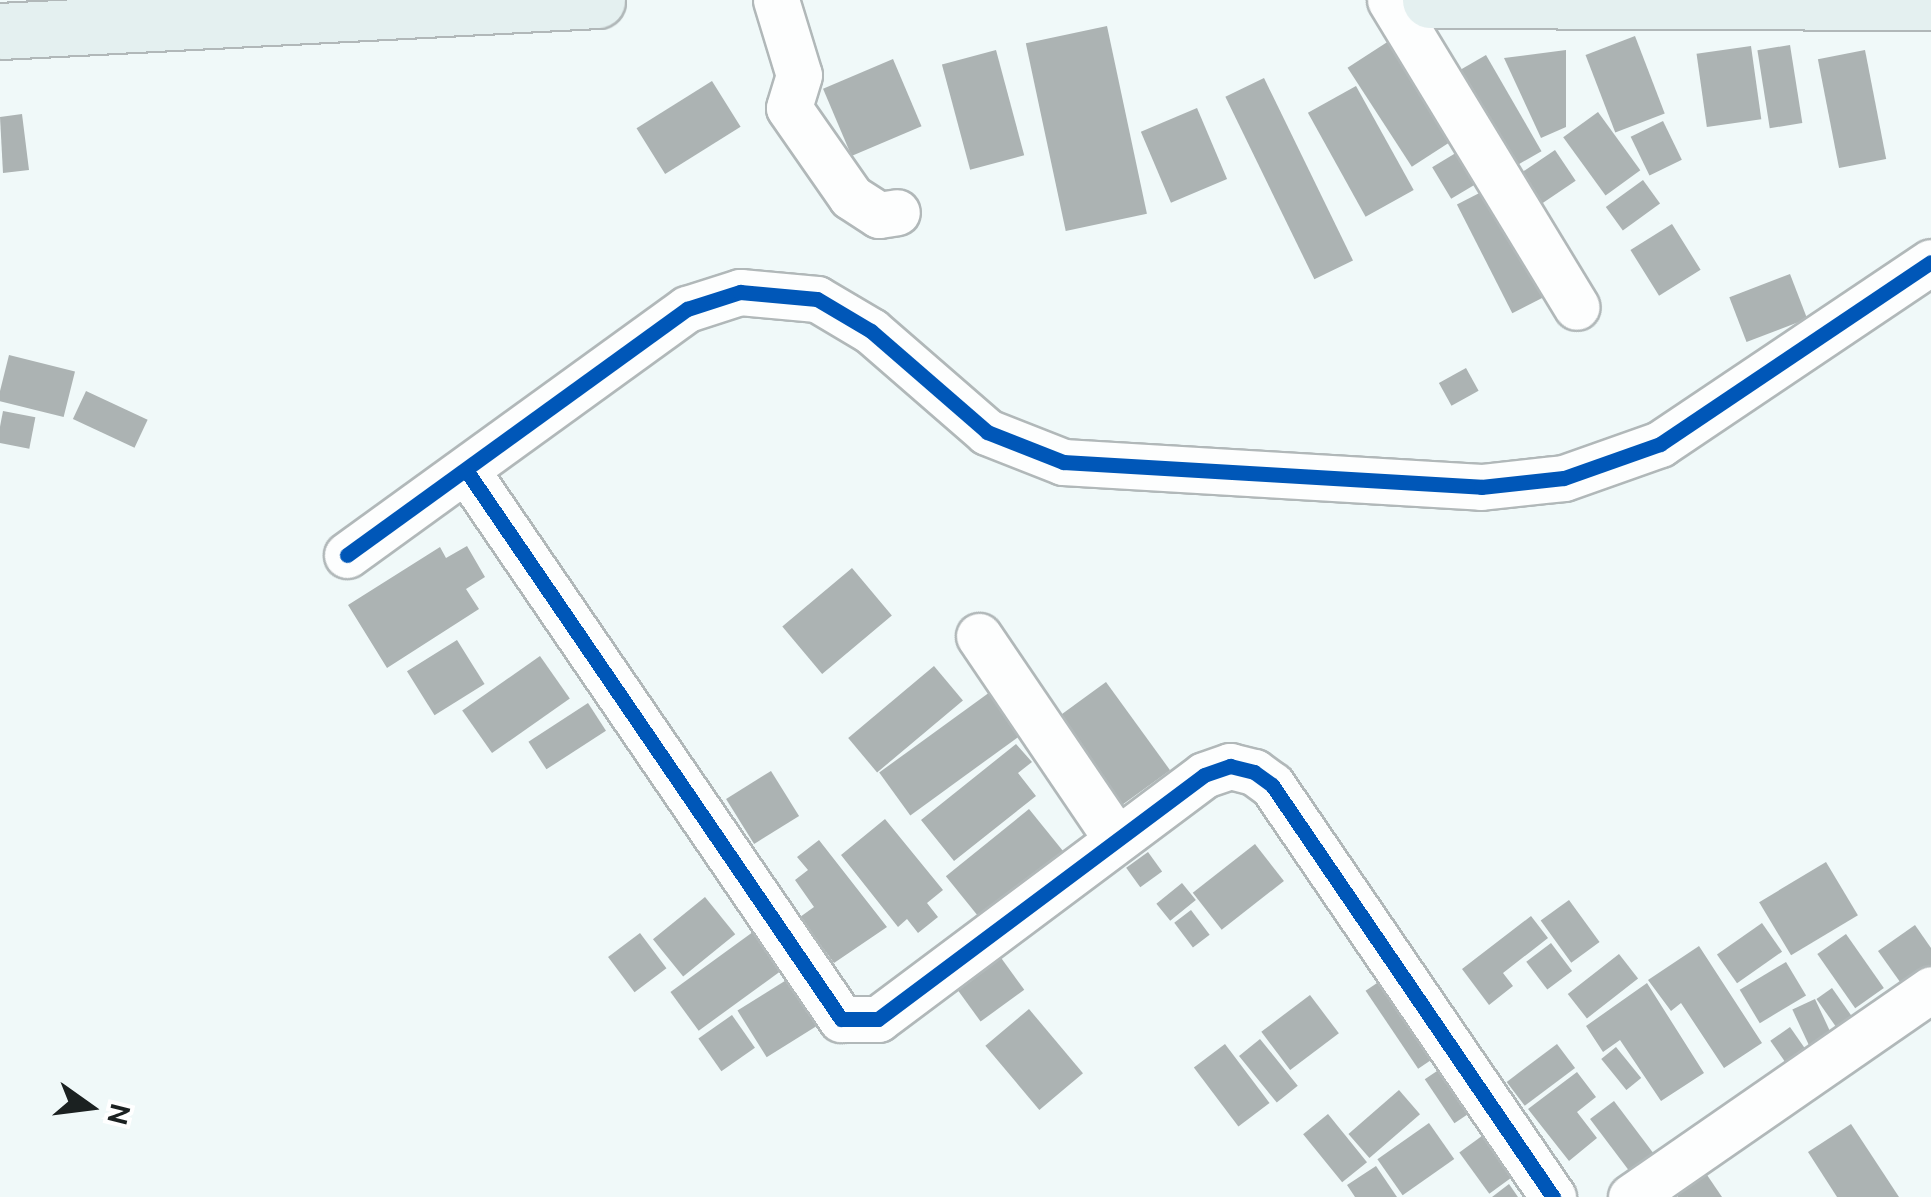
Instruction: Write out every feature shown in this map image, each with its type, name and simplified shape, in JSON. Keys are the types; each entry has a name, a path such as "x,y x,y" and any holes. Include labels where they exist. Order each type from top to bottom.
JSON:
{"main road":[{"path":"0,31 597,0"},
{"path":"1430,0 1931,2"}],"street":[{"path":"776,0 799,75 789,108 851,196 880,214 897,212"},
{"path":"1390,0 1577,307"},
{"path":"347,554 687,309 786,290 871,332 987,432 1063,462 1336,483 1481,487 1564,478 1660,444 1931,262"},
{"path":"466,470 841,1019 878,1019 1116,838 1204,775 1230,766 1272,784 1553,1197"},
{"path":"979,636 1116,838"},
{"path":"1631,1197 1931,988"}],"building":[{"path":"1107,26 1147,214 1066,231 1026,43"},
{"path":"1635,36 1665,113 1615,132 1586,55"},
{"path":"1392,39 1456,138 1412,167 1348,68"},
{"path":"1790,45 1802,123 1770,128 1757,50"},
{"path":"1751,46 1761,119 1707,127 1697,54"},
{"path":"996,50 1024,155 970,170 942,64"},
{"path":"1566,50 1566,127 1541,138 1504,58"},
{"path":"1865,50 1886,159 1839,168 1818,59"},
{"path":"1486,55 1542,151 1504,173 1449,76"},
{"path":"893,59 922,126 852,156 823,89"},
{"path":"1264,78 1353,260 1314,279 1225,97"},
{"path":"712,81 741,127 665,174 637,128"},
{"path":"1356,86 1414,190 1366,217 1308,113"},
{"path":"1197,108 1227,179 1171,203 1141,132"},
{"path":"1598,112 1640,170 1606,196 1563,137"},
{"path":"22,114 29,170 3,173 0,117"},
{"path":"1663,121 1682,160 1649,175 1631,137"},
{"path":"1469,145 1488,177 1451,199 1432,167"},
{"path":"1555,150 1576,181 1538,206 1517,176"},
{"path":"1643,180 1660,203 1623,230 1606,207"},
{"path":"1497,184 1552,293 1512,313 1457,204"},
{"path":"1672,224 1701,270 1659,296 1630,250"},
{"path":"1790,274 1807,319 1747,342 1729,297"},
{"path":"9,355 75,371 64,417 0,401"},
{"path":"1466,368 1479,391 1451,406 1439,383"},
{"path":"86,391 148,420 135,448 73,419"},
{"path":"3,411 35,417 29,449 0,443"},
{"path":"467,546 485,577 466,589 479,609 387,668 348,605 440,547 446,558"},
{"path":"852,568 892,615 822,674 782,626"},
{"path":"457,640 485,684 435,715 407,671"},
{"path":"540,656 570,699 492,753 462,710"},
{"path":"934,666 963,700 877,772 848,738"},
{"path":"1106,682 1170,770 1122,805 1058,717"},
{"path":"990,692 1021,735 910,815 879,773"},
{"path":"588,703 606,731 546,769 528,742"},
{"path":"1016,744 1032,762 1018,773 1036,796 954,861 921,820"},
{"path":"771,771 799,816 754,844 726,799"},
{"path":"1029,809 1063,851 980,918 946,876"},
{"path":"885,819 943,890 927,903 938,917 918,933 907,919 898,927 841,855"},
{"path":"819,840 887,927 834,963 800,917 814,907 795,880 808,870 797,857"},
{"path":"1255,844 1284,881 1222,930 1193,893"},
{"path":"1148,852 1162,871 1140,887 1126,868"},
{"path":"1826,862 1858,915 1791,955 1759,902"},
{"path":"1182,883 1196,900 1170,921 1156,904"},
{"path":"705,897 735,934 683,976 653,939"},
{"path":"1569,900 1600,942 1571,963 1541,921"},
{"path":"1191,910 1210,935 1193,947 1174,923"},
{"path":"1531,916 1548,938 1503,973 1513,986 1489,1005 1462,969"},
{"path":"1762,923 1782,952 1737,983 1717,955"},
{"path":"1915,925 1931,948 1931,971 1905,989 1878,951"},
{"path":"757,929 785,968 699,1031 670,992"},
{"path":"640,933 666,968 635,992 608,957"},
{"path":"1846,934 1884,988 1855,1008 1817,954"},
{"path":"1551,943 1572,971 1547,990 1526,962"},
{"path":"1699,946 1762,1043 1724,1068 1681,1003 1671,1011 1648,980"},
{"path":"1619,954 1638,978 1587,1018 1568,994"},
{"path":"999,955 1024,990 981,1022 955,987"},
{"path":"1786,962 1806,995 1760,1023 1740,990"},
{"path":"796,974 825,1021 767,1057 737,1011"},
{"path":"1383,979 1436,1057 1418,1069 1366,991"},
{"path":"1647,983 1704,1073 1661,1101 1620,1040 1603,1052 1586,1026"},
{"path":"1832,988 1858,1025 1842,1036 1816,999"},
{"path":"1310,995 1339,1033 1290,1070 1261,1032"},
{"path":"1815,999 1832,1036 1810,1047 1792,1010"},
{"path":"1029,1009 1083,1073 1039,1110 985,1046"},
{"path":"732,1015 755,1048 721,1071 698,1039"},
{"path":"1790,1027 1812,1058 1792,1072 1770,1041"},
{"path":"1260,1039 1298,1086 1277,1103 1239,1056"},
{"path":"1225,1044 1270,1103 1238,1127 1194,1067"},
{"path":"1557,1044 1575,1068 1525,1106 1507,1082"},
{"path":"1616,1047 1641,1078 1626,1090 1601,1059"},
{"path":"1443,1067 1473,1111 1454,1123 1425,1079"},
{"path":"1577,1072 1596,1097 1577,1112 1597,1138 1569,1161 1528,1109"},
{"path":"1399,1090 1420,1114 1369,1158 1348,1134"},
{"path":"1614,1101 1655,1155 1631,1173 1590,1119"},
{"path":"1328,1114 1367,1162 1342,1182 1303,1134"},
{"path":"1429,1123 1454,1159 1403,1195 1377,1159"},
{"path":"1851,1124 1899,1197 1837,1197 1808,1152"},
{"path":"1486,1133 1516,1174 1489,1194 1459,1152"},
{"path":"1376,1166 1397,1197 1355,1197 1347,1185"},
{"path":"1705,1172 1722,1197 1678,1197 1675,1193"},
{"path":"1509,1184 1518,1197 1492,1197"}],"cycle path":[{"path":"347,555 687,309 740,292 817,299 871,331 987,432 1063,462 1481,487 1564,478 1660,444 1931,262"},
{"path":"466,470 841,1019 878,1019 1204,775 1230,766 1254,772 1272,785 1553,1197"}]}
